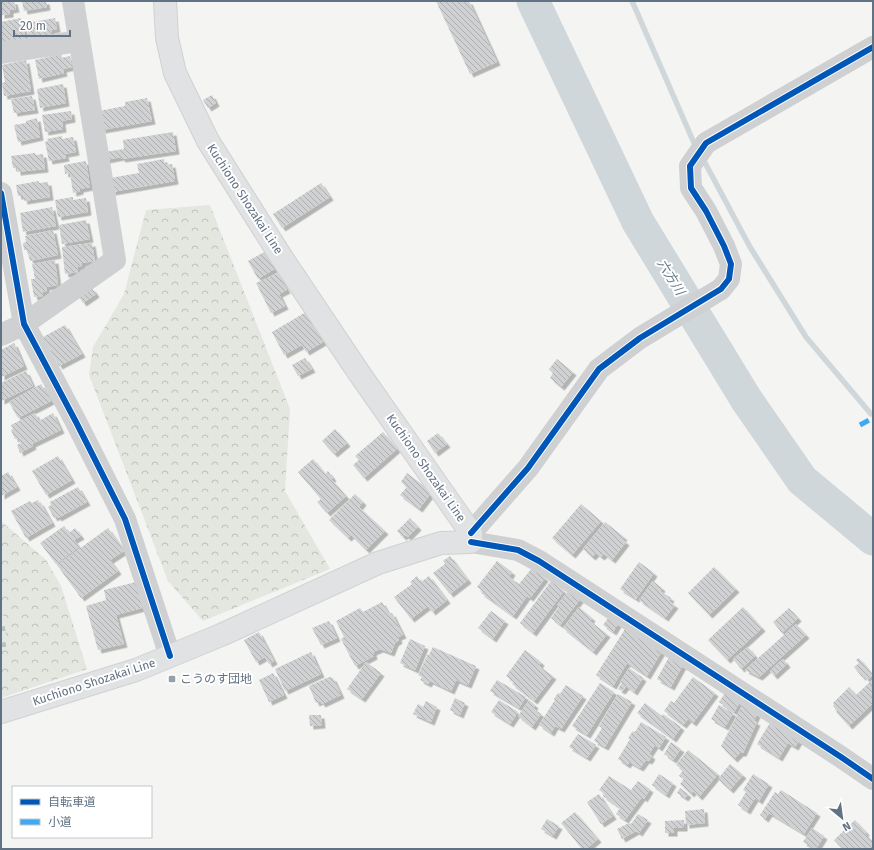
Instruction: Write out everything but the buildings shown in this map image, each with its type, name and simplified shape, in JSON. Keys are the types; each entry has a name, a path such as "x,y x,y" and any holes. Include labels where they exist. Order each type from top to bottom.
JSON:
{"main road":[{"name":"Kuchiono Shozakai Line","path":"1,712 136,670 221,636 378,563 441,543 471,537 280,255 208,141 175,73 167,38 165,1"}],"street":[{"path":"1,335 24,324 114,260 73,1"},
{"path":"1,53 79,41"},
{"path":"873,47 706,144 690,166 691,188 706,211 724,246 731,264 729,279 722,289 640,338 599,369 528,468 471,537 518,550 539,562 835,752 873,779"},
{"path":"1,194 24,324 125,519 170,656"}],"green space":[{"path":"210,205 290,409 285,491 330,569 203,621 168,581 89,375 93,347 124,294 146,210"},
{"path":"1,521 46,560 61,586 87,669 1,698 1,651 6,647 4,617 1,612"},
{"path":"1,612 4,617 7,647 1,651"}],"waterway":[{"name":"六方川","path":"533,1 638,222 746,399 802,480 873,539"},
{"path":"632,1 694,143"},
{"path":"703,159 750,247 806,337 871,414"}],"marked path":[{"path":"860,425 873,418"}],"cycle path":[{"path":"471,533 528,468 599,369 640,338 721,289 729,279 731,264 724,246 706,211 691,188 690,166 706,143 873,47"},
{"path":"1,193 24,324 125,519 170,656"},
{"path":"471,542 518,550 539,561 873,779"}],"place":[{"name":"こうのす団地","path":"172,679"}]}
